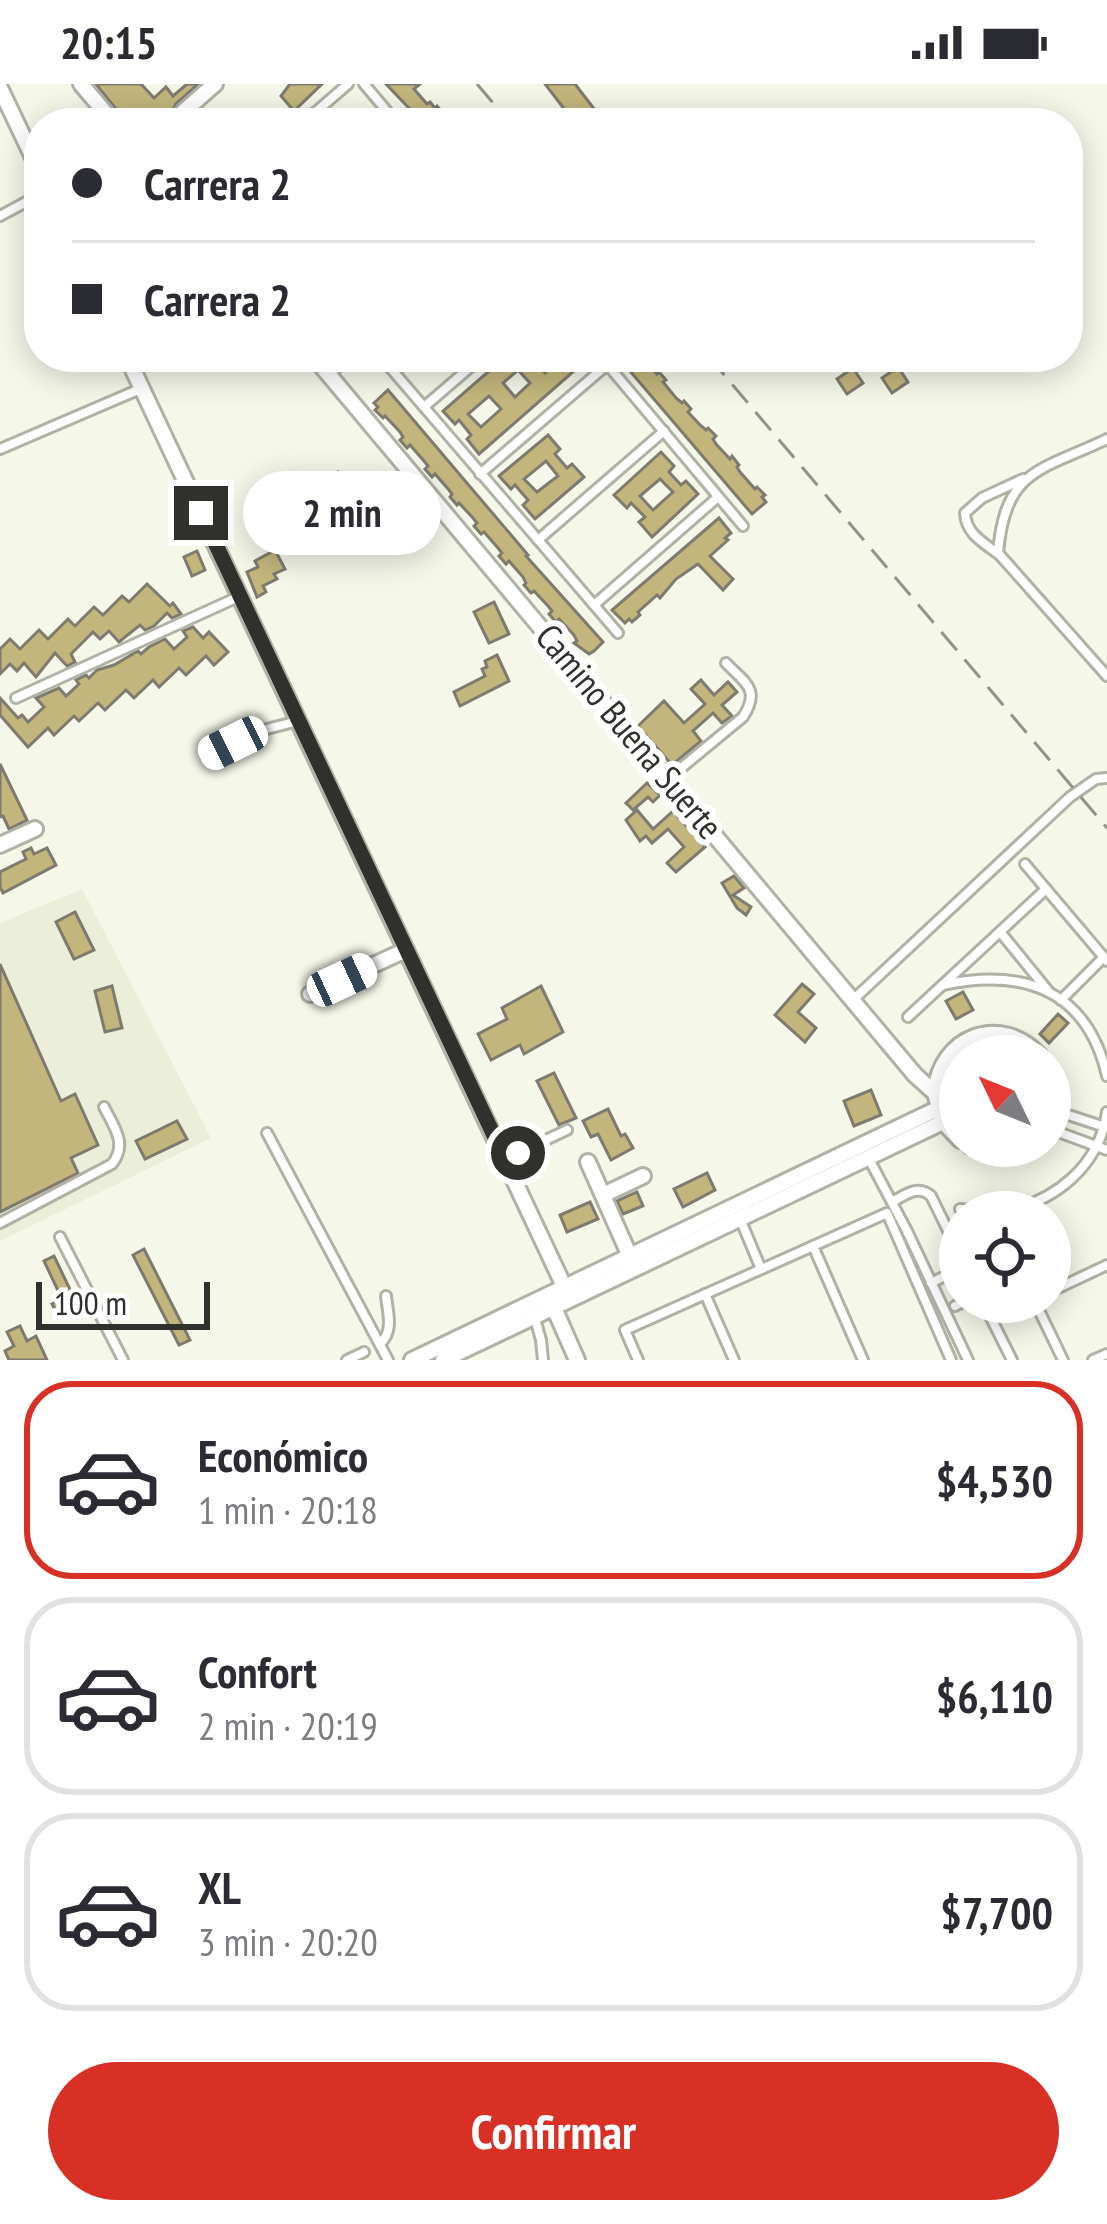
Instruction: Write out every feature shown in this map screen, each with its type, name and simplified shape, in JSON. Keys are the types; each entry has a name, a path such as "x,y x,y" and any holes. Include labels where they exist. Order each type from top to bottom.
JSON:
{"street":[{"path":"81,84 101,108"},
{"path":"193,108 215,84"},
{"path":"0,88 24,138"},
{"path":"134,372 568,1294"},
{"name":"Camino Buena Suerte","path":"327,372 915,1075 935,1093"},
{"path":"0,845 35,830"},
{"path":"310,994 406,950"},
{"path":"939,1070 935,1093 939,1111"},
{"path":"412,1360 568,1294 939,1116"},
{"path":"738,1214 869,1159 939,1117"},
{"path":"588,1162 632,1263"},
{"path":"603,1195 643,1177"},
{"path":"552,1301 577,1360"},
{"path":"443,1360 532,1310"}],"lane":[{"path":"320,108 347,84"},
{"path":"364,84 384,108"},
{"path":"394,372 617,633"},
{"path":"424,407 465,372"},
{"path":"480,474 592,372"},
{"path":"615,372 743,526"},
{"path":"0,449 142,388"},
{"path":"538,540 664,431"},
{"path":"1107,439 982,498 965,513 966,526 998,554 1107,676"},
{"path":"998,554 1008,501 1024,479"},
{"path":"594,605 718,497"},
{"path":"16,698 240,596"},
{"path":"670,778 743,717 752,704 750,688 726,663"},
{"path":"207,756 259,730 298,721"},
{"path":"854,999 1070,797 1096,779 1107,778"},
{"path":"1024,863 1106,959 1061,1000"},
{"path":"908,1017 1046,889"},
{"path":"1001,933 1050,993"},
{"path":"943,985 987,977 1030,984 1050,993 1087,1026 1107,1076"},
{"path":"0,1223 112,1163 120,1153 120,1141 104,1107"},
{"path":"1057,1191 1102,1148 1107,1112"},
{"path":"1071,1115 1105,1126"},
{"path":"505,1159 567,1130"},
{"path":"267,1133 388,1360"},
{"path":"1071,1137 1102,1148"},
{"path":"869,1159 968,1360"},
{"path":"892,1202 914,1190 926,1192 939,1212"},
{"path":"638,1360 625,1330 887,1213 951,1360"},
{"path":"738,1214 761,1269"},
{"path":"60,1237 123,1360"},
{"path":"812,1246 862,1360"},
{"path":"1071,1282 1107,1265"},
{"path":"931,1283 939,1279"},
{"path":"705,1294 734,1360"},
{"path":"380,1344 390,1328 386,1296"},
{"path":"532,1310 543,1360"},
{"path":"994,1323 1012,1360"},
{"path":"1045,1323 1063,1360"},
{"path":"347,1360 364,1352"},
{"path":"1093,1360 1107,1354"}],"shaded area":[{"path":"82,889 211,1138 0,1241 0,923"}],"building":[{"path":"96,84 141,84 154,98 166,87 173,96 187,84 198,84 174,108 115,108"},
{"path":"290,84 322,84 297,108 281,96"},
{"path":"386,84 420,84 414,89 435,108 409,108"},
{"path":"545,84 575,84 593,108 563,108"},
{"path":"488,372 516,372 503,383 515,397 530,383 520,372 573,372 479,454 459,420 455,424 443,411","holes":["489,396 501,409 481,427 468,414"]},
{"path":"631,372 659,372 676,398 691,409 688,412 716,436 716,444 765,495 766,502 752,514"},
{"path":"856,372 863,383 847,394 837,379"},
{"path":"901,372 908,382 892,393 882,378"},
{"path":"388,390 603,642 594,651 589,654 574,643 574,635 559,619 556,622 548,606 531,593 523,577 474,526 473,518 450,497 435,474 432,477 425,469 428,466 410,445 407,448 400,440 400,432 375,410 374,403"},
{"path":"548,435 567,468 572,464 584,477 535,519 523,505 528,500 499,476","holes":["546,461 558,476 537,492 524,479"]},
{"path":"661,452 674,466 669,472 698,494 652,537 639,522 645,517 614,495","holes":["660,479 673,492 653,510 640,496"]},
{"path":"338,472 346,493 312,506 305,484"},
{"path":"719,518 731,533 710,556 733,579 723,590 698,564 660,598 657,595 632,622 625,623 612,610"},
{"path":"275,550 285,569 274,574 277,579 263,586 266,592 257,597 247,572 258,567 255,561"},
{"path":"197,551 205,570 192,576 184,557"},
{"path":"147,584 181,614 172,618 167,613 145,630 140,625 119,642 109,631 100,639 93,632 71,654 75,662 67,666 55,653 36,677 24,663 17,671 10,664 0,674 0,649 10,639 20,649 39,630 48,639 68,619 75,626 94,607 103,615 122,596 129,602"},
{"path":"494,602 509,634 489,643 474,612"},
{"path":"193,627 203,638 209,632 228,652 214,665 206,656 186,675 179,668 159,687 153,680 134,698 126,690 105,710 98,703 79,721 74,716 54,735 48,728 28,747 0,715 0,698 28,722 44,707 36,698 59,688 66,696 79,684 76,680 89,678 165,639 174,649 187,637 183,631"},
{"path":"497,655 509,681 460,706 454,692 485,676 485,661"},
{"path":"701,680 714,695 728,682 737,692 722,705 732,716 722,723 713,713 693,731 701,741 672,765 638,726 664,701 684,723 705,704 691,689"},
{"path":"0,764 27,820 9,829 0,817"},
{"path":"647,783 660,795 653,802 648,797 633,810 626,803"},
{"path":"637,810 653,829 673,811 705,847 676,872 667,863 684,847 668,829 652,843 646,836 640,841 626,820"},
{"path":"31,848 34,854 47,848 56,865 3,893 0,872 26,859 23,852"},
{"path":"734,876 744,888 733,895 751,907 746,915 722,883"},
{"path":"75,912 94,950 74,959 56,922"},
{"path":"0,964 61,1101 75,1094 98,1145 71,1158 78,1173 0,1212"},
{"path":"802,984 814,994 798,1012 816,1028 805,1042 775,1015"},
{"path":"112,986 122,1028 105,1032 95,991"},
{"path":"541,986 563,1032 524,1054 520,1045 491,1060 478,1034 507,1019 502,1008"},
{"path":"963,992 973,1010 956,1019 946,1001"},
{"path":"1058,1014 1068,1023 1057,1035 1040,1034"},
{"path":"554,1073 576,1118 559,1125 537,1081"},
{"path":"871,1090 881,1115 854,1126 844,1101"},
{"path":"608,1109 621,1136 625,1134 633,1148 611,1160 598,1134 591,1137 583,1121"},
{"path":"177,1121 187,1139 145,1159 136,1141"},
{"path":"707,1173 715,1190 683,1207 674,1189"},
{"path":"637,1192 643,1206 623,1214 617,1201"},
{"path":"590,1202 598,1219 567,1232 560,1215"},
{"path":"144,1249 190,1340 179,1345 133,1255"},
{"path":"54,1256 76,1302 56,1312 52,1304 62,1299 44,1261"},
{"path":"20,1326 27,1341 36,1336 47,1360 9,1360 5,1351 14,1346 7,1332"}],"railway":[{"path":"477,84 497,108"},
{"path":"722,372 1107,828"}],"route":[{"path":"201,513 505,1159 518,1153"}]}
